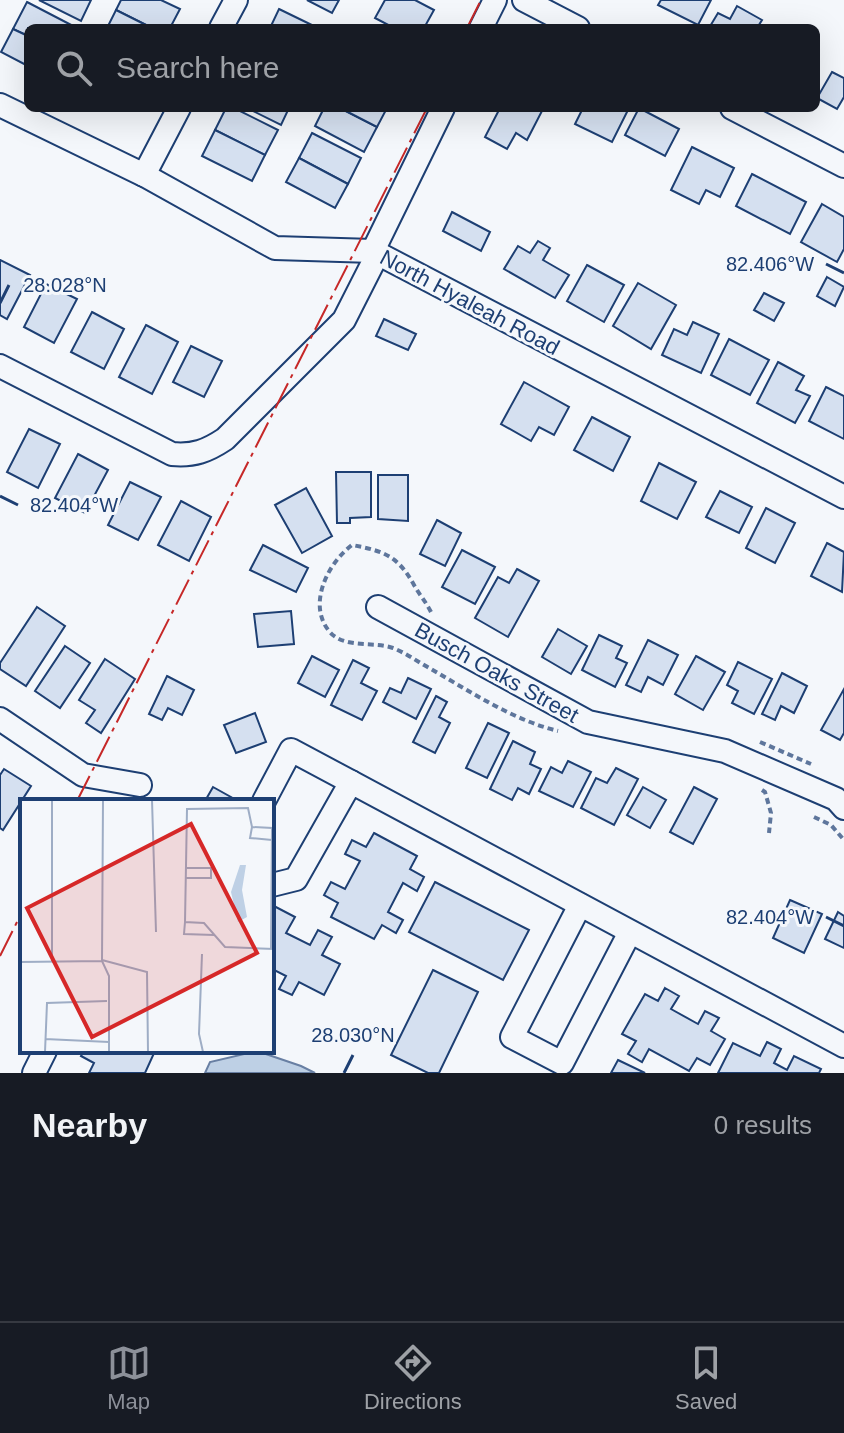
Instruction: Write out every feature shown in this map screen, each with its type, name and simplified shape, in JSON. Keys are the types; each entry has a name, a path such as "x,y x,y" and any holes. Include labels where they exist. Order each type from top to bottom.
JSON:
{"street":[{"path":"223,24 236,0"},
{"path":"483,24 495,0"},
{"path":"524,0 570,24"},
{"name":"North Hyaleah Road","path":"0,105 144,175 275,248 376,252 844,497"},
{"path":"144,175 177,112"},
{"path":"0,366 172,454 192,456 211,449 334,333 355,300 441,112"},
{"path":"740,112 844,166"},
{"name":"Busch Oaks Street","path":"378,607 588,722 725,751 836,799 844,808"},
{"path":"0,719 83,775 140,785"},
{"path":"265,799 291,750 844,1046"},
{"path":"274,884 296,879 351,782"},
{"path":"580,905 512,1037 562,1063 630,932"},
{"path":"34,1073 44,1053"}],"path":[{"path":"814,817 831,825 844,840"}],"water":[{"path":"248,1053 263,1053 315,1073 205,1073 210,1062"}],"building":[{"path":"39,0 91,0 81,21"},
{"path":"121,0 161,0 180,9 172,24 144,24 116,10"},
{"path":"307,0 339,0 332,13"},
{"path":"385,0 415,0 434,10 426,24 386,24 375,18"},
{"path":"661,0 711,0 699,24 658,5"},
{"path":"27,2 69,24 24,24 24,34 13,29"},
{"path":"737,6 762,20 760,24 711,24 718,13 730,19"},
{"path":"279,9 310,24 272,24"},
{"path":"116,10 144,24 109,24"},
{"path":"13,29 24,34 24,64 1,52"},
{"path":"832,72 844,78 844,97 837,109 820,100 820,93"},
{"path":"224,112 242,112 278,130 265,155 215,130"},
{"path":"255,112 287,112 281,125"},
{"path":"322,112 348,112 377,127 364,152 315,126"},
{"path":"348,112 385,112 377,127"},
{"path":"498,112 541,112 527,140 516,133 507,149 485,137"},
{"path":"581,112 627,112 612,142 575,124"},
{"path":"637,112 647,112 679,129 665,156 625,135"},
{"path":"215,130 265,155 252,181 202,156"},
{"path":"312,133 361,158 348,184 299,158"},
{"path":"692,147 734,168 720,197 706,190 699,204 671,190"},
{"path":"299,158 348,184 335,208 286,182"},
{"path":"752,174 806,202 790,234 736,206"},
{"path":"822,204 844,217 844,249 837,262 801,242"},
{"path":"452,212 490,232 481,251 443,231"},
{"path":"538,241 550,248 543,260 569,275 555,298 504,269 518,246 530,253"},
{"path":"0,260 30,275 7,319 0,315"},
{"path":"587,265 624,285 604,322 567,301"},
{"path":"827,277 844,287 835,306 817,296"},
{"path":"638,283 676,305 651,349 613,326"},
{"path":"46,284 77,299 54,343 24,327"},
{"path":"764,293 784,303 774,321 754,310"},
{"path":"92,312 124,329 104,369 71,352"},
{"path":"384,319 416,334 408,350 376,336"},
{"path":"693,322 719,334 701,373 662,355 674,329 687,335"},
{"path":"146,325 178,342 152,394 119,377"},
{"path":"729,339 769,360 750,395 711,375"},
{"path":"191,346 222,361 204,397 173,382"},
{"path":"778,362 804,376 796,390 810,396 795,423 757,403"},
{"path":"524,382 569,407 554,435 539,427 531,441 501,424"},
{"path":"826,387 844,396 844,439 809,421"},
{"path":"592,417 630,437 613,471 574,450"},
{"path":"29,429 60,444 38,488 7,472"},
{"path":"78,454 108,470 85,513 55,498"},
{"path":"659,463 696,482 677,519 641,501"},
{"path":"336,472 371,472 371,517 350,518 350,523 337,523"},
{"path":"378,475 408,475 408,521 378,519"},
{"path":"130,482 161,497 138,540 108,525"},
{"path":"306,488 332,536 302,553 275,505"},
{"path":"720,491 752,507 739,533 706,517"},
{"path":"181,501 211,517 189,561 158,545"},
{"path":"766,508 795,523 775,563 746,548"},
{"path":"437,520 461,533 445,566 420,554"},
{"path":"827,543 844,552 842,592 811,576"},
{"path":"263,545 308,568 296,592 250,570"},
{"path":"462,550 495,567 475,604 442,587"},
{"path":"517,569 539,581 508,637 475,618 498,577 509,583"},
{"path":"37,607 65,626 26,686 0,669 0,663"},
{"path":"291,611 294,644 258,647 254,614"},
{"path":"558,629 587,646 571,674 542,657"},
{"path":"599,635 622,646 616,658 627,663 615,687 582,670"},
{"path":"648,640 678,655 663,685 648,677 641,692 626,685"},
{"path":"65,646 90,663 60,708 35,691"},
{"path":"312,656 339,670 325,697 298,683"},
{"path":"696,656 725,672 703,710 675,694"},
{"path":"105,659 135,679 101,733 86,723 95,710 79,700"},
{"path":"353,660 369,668 361,683 377,691 362,720 331,705"},
{"path":"738,662 772,679 754,714 732,703 738,691 727,685"},
{"path":"782,673 807,686 794,713 781,706 775,720 762,714"},
{"path":"167,676 194,690 182,715 168,708 162,720 149,714"},
{"path":"408,678 431,689 416,719 383,702 390,688 401,693"},
{"path":"844,689 844,733 840,740 821,730"},
{"path":"436,696 447,702 439,717 450,723 435,753 413,742"},
{"path":"255,713 266,742 236,753 224,725"},
{"path":"488,723 509,733 487,778 466,768"},
{"path":"513,741 535,752 530,764 541,769 529,794 518,788 512,800 490,789"},
{"path":"568,761 591,772 573,807 539,791 551,767 562,773"},
{"path":"616,768 638,779 614,825 581,808 596,778 607,783"},
{"path":"4,769 31,786 3,830 0,828 0,775"},
{"path":"213,787 234,799 206,799"},
{"path":"643,787 666,800 650,828 627,815"},
{"path":"694,787 717,799 693,844 670,832"},
{"path":"374,833 417,856 410,869 424,877 417,891 403,883 388,912 403,920 396,933 382,925 374,939 331,917 338,903 324,895 331,882 345,889 360,861 345,854 352,840 366,847"},
{"path":"435,882 529,930 503,980 409,932"},
{"path":"790,900 822,914 804,953 773,938"},
{"path":"274,906 295,917 286,933 310,945 318,930 332,937 322,955 340,964 324,995 299,982 292,995 279,989 286,976 274,970"},
{"path":"838,912 844,916 844,948 825,939"},
{"path":"433,970 478,992 439,1073 428,1073 391,1055"},
{"path":"665,988 679,996 671,1009 698,1024 705,1011 719,1018 711,1031 725,1039 710,1065 697,1058 689,1071 649,1049 642,1062 628,1054 636,1041 622,1034 645,994 658,1001"},
{"path":"767,1042 781,1049 774,1063 787,1070 794,1056 821,1069 819,1073 718,1073 733,1043 760,1056"},
{"path":"83,1053 154,1053 145,1073 89,1073 94,1063 81,1056"},
{"path":"618,1060 645,1073 611,1073"}],"power":[{"path":"469,24 481,0"},
{"path":"78,799 425,112"},
{"path":"0,956 20,916"}]}
